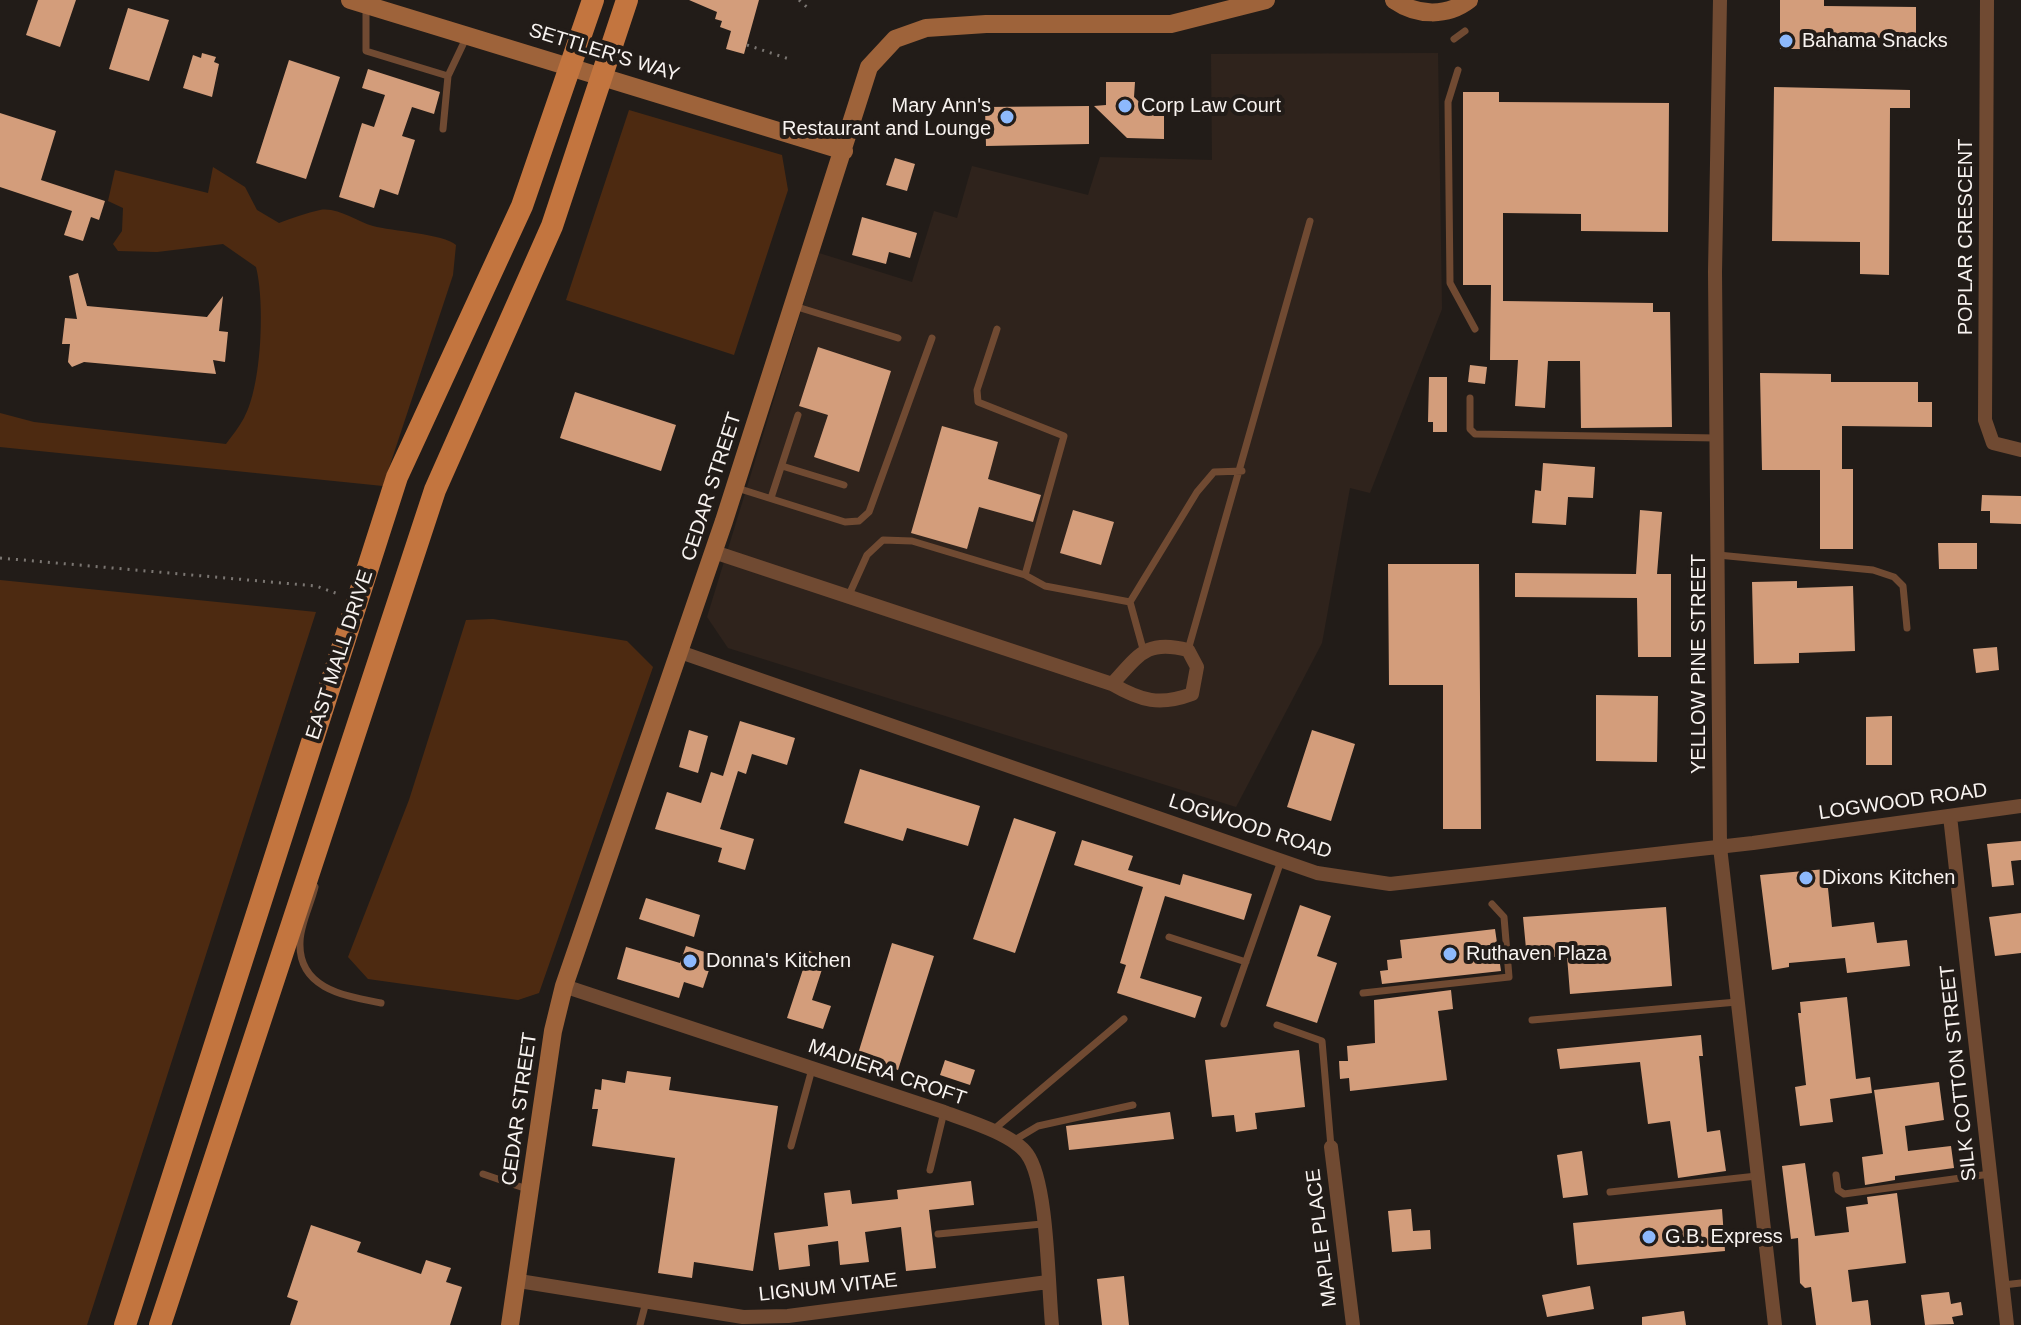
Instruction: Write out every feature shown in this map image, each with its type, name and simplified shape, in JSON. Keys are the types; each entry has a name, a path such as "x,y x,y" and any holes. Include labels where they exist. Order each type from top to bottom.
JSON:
{"main road":[{"name":"EAST MALL DRIVE","path":"125,1325 397,477 522,206 593,0"},
{"name":"EAST MALL DRIVE","path":"160,1325 435,490 552,226 627,0"},
{"name":"CEDAR STREET","path":"510,1325 519,1281 553,1031 564,986 714,552 869,67 886,46 914,30 986,24 1171,24 1266,0"},
{"path":"1394,0 1424,13 1446,12 1469,0"},
{"name":"SETTLER'S WAY","path":"358,2 391,6 468,34 844,151"}],"street":[{"name":"YELLOW PINE STREET","path":"1720,0 1717,438 1720,847 1775,1325"},
{"name":"POPLAR CRESCENT","path":"1987,0 1985,420 1993,443 2021,450"},
{"path":"714,552 1112,684 1141,700 1169,703 1192,694 1197,667 1188,650 1169,645 1143,649 1112,684"},
{"name":"LOGWOOD ROAD","path":"680,652 1317,873 1390,884 1720,847 2021,806"},
{"name":"SILK COTTON STREET","path":"1950,816 2007,1325"},
{"name":"MADIERA CROFT","path":"564,986 944,1112 992,1131 1026,1152 1038,1182 1052,1325"},
{"name":"MAPLE PLACE","path":"1331,1147 1353,1325"},
{"name":"LIGNUM VITAE","path":"519,1281 743,1317 788,1316 1048,1282"}],"lane":[{"path":"358,2 366,51 448,76"},
{"path":"1454,39 1465,31"},
{"path":"443,129 448,76 468,34"},
{"path":"1458,70 1448,102 1450,283 1475,329"},
{"path":"1188,650 1242,471 1310,221"},
{"path":"794,306 898,338"},
{"path":"997,329 977,390 978,402 1064,436 1025,575"},
{"path":"735,487 845,522 859,521 869,512 932,338"},
{"path":"1470,398 1470,429 1475,434 1717,438"},
{"path":"771,498 798,415"},
{"path":"782,466 844,485"},
{"path":"1143,649 1130,602 1197,492 1214,472 1242,471"},
{"path":"848,597 867,555 883,540 912,541 1025,575 1045,586 1130,602"},
{"path":"1718,555 1873,570 1894,577 1903,586 1907,628"},
{"path":"320,842 317,883 299,942 308,974 328,991 381,1003"},
{"path":"1224,1024 1281,861"},
{"path":"1363,993 1509,977 1504,917 1492,904"},
{"path":"1169,937 1246,962"},
{"path":"1532,1020 1737,1002"},
{"path":"992,1131 1124,1019"},
{"path":"1277,1025 1322,1041 1331,1147"},
{"path":"791,1146 812,1069"},
{"path":"1011,1142 1038,1126 1133,1105"},
{"path":"930,1170 944,1112"},
{"path":"483,1174 531,1190"},
{"path":"1836,1175 1838,1190 1844,1194 1990,1174"},
{"path":"1610,1192 1757,1176"},
{"path":"938,1234 1042,1224"},
{"path":"2003,1286 2021,1283"},
{"path":"640,1325 646,1302"}],"path":[{"path":"799,0 810,10"},
{"path":"747,45 792,60"},
{"path":"0,558 316,586 357,600"}],"shaded area":[{"path":"1438,53 1442,309 1370,493 1350,488 1322,643 1236,807 728,648 707,617 819,253 912,282 934,211 957,218 972,166 1088,195 1100,157 1212,160 1211,54"},
{"path":"629,110 782,155 788,190 734,355 566,300"},
{"path":"213,167 245,187 257,210 279,223 327,210 373,226 429,235 456,245 453,275 383,486 0,447 0,413 34,422 226,444 244,418 255,386 261,322 256,267 223,244 157,252 118,251 113,244 122,231 123,208 108,201 115,170 208,193"},
{"path":"0,580 316,612 87,1325 0,1325"},
{"path":"493,619 627,641 653,667 539,993 518,1000 368,979 348,957 409,800 466,620"}],"building":[{"path":"38,0 76,0 60,47 26,35"},
{"path":"689,0 759,0 744,54 726,49 731,31 720,27 722,21 715,19 717,12"},
{"path":"1780,0 1824,0 1824,6 1916,7 1916,38 1823,37 1823,49 1780,49"},
{"path":"128,8 169,20 149,81 109,69"},
{"path":"202,53 216,57 214,62 219,64 212,97 183,88 193,55 201,58"},
{"path":"289,60 340,77 306,179 256,163"},
{"path":"368,69 440,92 434,114 412,107 402,136 415,140 398,195 380,189 374,208 339,197 362,123 374,127 385,95 362,88"},
{"name":"Corp Law Court","path":"1106,82 1135,82 1134,97 1154,116 1164,116 1164,139 1127,138 1094,106 1106,105"},
{"path":"1774,87 1910,90 1910,108 1890,108 1889,275 1860,274 1860,242 1772,241"},
{"path":"1463,92 1499,92 1499,102 1669,103 1668,232 1581,231 1581,214 1503,213 1503,301 1653,303 1653,312 1670,312 1672,427 1581,428 1580,361 1548,361 1545,408 1515,406 1518,360 1490,360 1491,285 1463,285"},
{"path":"1089,106 1089,144 986,146 985,107"},
{"path":"0,113 56,131 41,180 105,201 99,220 91,217 83,241 64,235 72,211 0,187"},
{"path":"895,158 915,164 907,191 886,185"},
{"path":"862,217 917,233 910,258 889,252 886,264 852,255"},
{"path":"78,273 87,306 207,317 223,296 219,331 228,332 225,362 213,360 216,374 84,362 72,367 68,362 70,344 62,344 65,318 77,319 69,276"},
{"path":"818,347 891,371 859,472 814,457 828,415 799,406"},
{"path":"1470,365 1487,367 1485,384 1468,382"},
{"path":"1760,373 1831,374 1831,382 1918,382 1918,402 1932,402 1932,427 1842,426 1842,469 1853,469 1853,549 1820,549 1820,470 1762,470"},
{"path":"1429,377 1447,377 1447,432 1433,432 1433,422 1428,422"},
{"path":"575,392 676,425 661,471 560,438"},
{"path":"942,426 998,442 988,479 1041,495 1033,522 979,507 967,549 911,533"},
{"path":"1543,463 1595,467 1593,498 1568,497 1566,525 1532,523 1535,490 1541,491"},
{"path":"1982,495 2021,496 2021,524 1990,523 1990,511 1981,511"},
{"path":"1073,510 1114,522 1101,565 1060,553"},
{"path":"1640,510 1662,512 1657,574 1671,574 1671,657 1638,657 1637,598 1515,597 1515,573 1636,574"},
{"path":"1938,543 1977,543 1977,569 1939,569"},
{"path":"1388,564 1479,564 1481,829 1443,829 1443,685 1389,685"},
{"path":"1797,581 1797,588 1853,586 1855,651 1799,653 1799,663 1754,664 1752,582"},
{"path":"1997,647 1999,670 1976,673 1973,649"},
{"path":"1596,695 1658,696 1657,762 1596,761"},
{"path":"1892,716 1892,765 1866,765 1866,717"},
{"path":"740,721 795,738 787,765 752,754 746,774 738,771 720,829 754,839 745,870 718,862 722,848 655,829 667,792 701,803 711,772 723,776"},
{"path":"689,730 708,736 698,773 679,767"},
{"path":"1312,730 1355,744 1331,821 1287,807"},
{"path":"860,769 980,806 968,846 907,828 903,841 844,823"},
{"path":"1014,818 1056,832 1015,953 973,939"},
{"path":"1082,840 1133,856 1128,870 1180,885 1183,874 1252,894 1244,920 1165,896 1140,978 1202,997 1195,1018 1117,993 1126,965 1120,963 1143,887 1074,865"},
{"path":"2021,841 2021,860 2011,861 2014,885 1992,887 1987,844"},
{"path":"1826,869 1832,927 1874,922 1877,943 1907,940 1910,966 1847,973 1845,958 1789,963 1789,967 1772,970 1760,875"},
{"path":"646,898 700,915 694,937 639,919"},
{"path":"1300,905 1331,916 1317,956 1337,963 1317,1023 1266,1006"},
{"path":"1666,907 1672,986 1570,994 1567,956 1527,959 1523,917"},
{"path":"2021,913 2021,953 1995,956 1989,917"},
{"name":"Ruthaven Plaza","path":"1495,929 1501,971 1382,984 1380,971 1388,970 1387,960 1402,958 1400,940"},
{"path":"892,943 934,956 898,1070 857,1057"},
{"path":"686,946 714,955 703,988 684,982 679,998 617,979 626,947 680,963"},
{"path":"809,951 826,957 812,1000 831,1006 823,1029 787,1018"},
{"path":"1451,990 1453,1009 1438,1011 1447,1080 1350,1091 1349,1078 1340,1079 1339,1061 1348,1061 1347,1046 1375,1043 1374,1000"},
{"path":"1847,997 1856,1079 1870,1077 1872,1093 1830,1099 1833,1122 1800,1126 1795,1087 1806,1085 1798,1013 1801,1013 1800,1002"},
{"path":"1701,1035 1703,1056 1699,1056 1707,1132 1720,1130 1726,1171 1678,1178 1670,1121 1648,1124 1640,1062 1560,1069 1557,1049"},
{"path":"1299,1050 1305,1107 1255,1113 1257,1129 1236,1132 1234,1115 1212,1117 1205,1060"},
{"path":"945,1060 975,1070 970,1085 940,1075"},
{"path":"627,1071 671,1077 669,1090 778,1106 753,1271 694,1262 692,1278 658,1273 675,1158 592,1146 598,1109 592,1109 595,1089 601,1090 602,1079 625,1083"},
{"path":"1939,1082 1944,1120 1905,1126 1908,1151 1951,1146 1954,1168 1895,1176 1895,1180 1865,1185 1862,1157 1883,1154 1874,1090"},
{"path":"1170,1112 1174,1139 1069,1150 1066,1126"},
{"path":"1582,1151 1588,1195 1563,1198 1557,1155"},
{"path":"1805,1163 1815,1236 1849,1232 1846,1207 1868,1204 1867,1197 1897,1193 1906,1263 1848,1270 1852,1302 1868,1300 1871,1325 1816,1325 1811,1287 1805,1288 1800,1283 1798,1238 1791,1239 1782,1166"},
{"path":"971,1181 974,1205 929,1210 936,1268 906,1271 901,1227 865,1232 869,1262 840,1265 838,1241 808,1245 810,1266 779,1270 774,1233 828,1226 824,1193 850,1190 852,1204 898,1199 897,1190"},
{"path":"1411,1209 1413,1231 1430,1230 1431,1249 1392,1252 1388,1211"},
{"name":"G.B. Express","path":"1722,1209 1725,1251 1577,1265 1573,1223"},
{"path":"311,1225 361,1242 357,1252 421,1274 426,1260 451,1268 446,1282 462,1287 450,1325 290,1325 298,1301 287,1297"},
{"path":"1124,1276 1129,1325 1102,1325 1097,1279"},
{"path":"1590,1286 1594,1309 1547,1317 1542,1295"},
{"path":"1949,1292 1951,1304 1961,1302 1963,1315 1952,1317 1954,1324 1925,1325 1921,1295"},
{"path":"1684,1311 1686,1325 1642,1325 1642,1317"}],"place":[{"name":"Bahama Snacks","path":"1786,41"},
{"name":"Corp Law Court","path":"1125,106"},
{"name":"Mary Ann's Restaurant and Lounge","path":"1007,117"},
{"name":"Dixons Kitchen","path":"1806,878"},
{"name":"Ruthaven Plaza","path":"1450,954"},
{"name":"Donna's Kitchen","path":"690,961"},
{"name":"G.B. Express","path":"1649,1237"}]}
